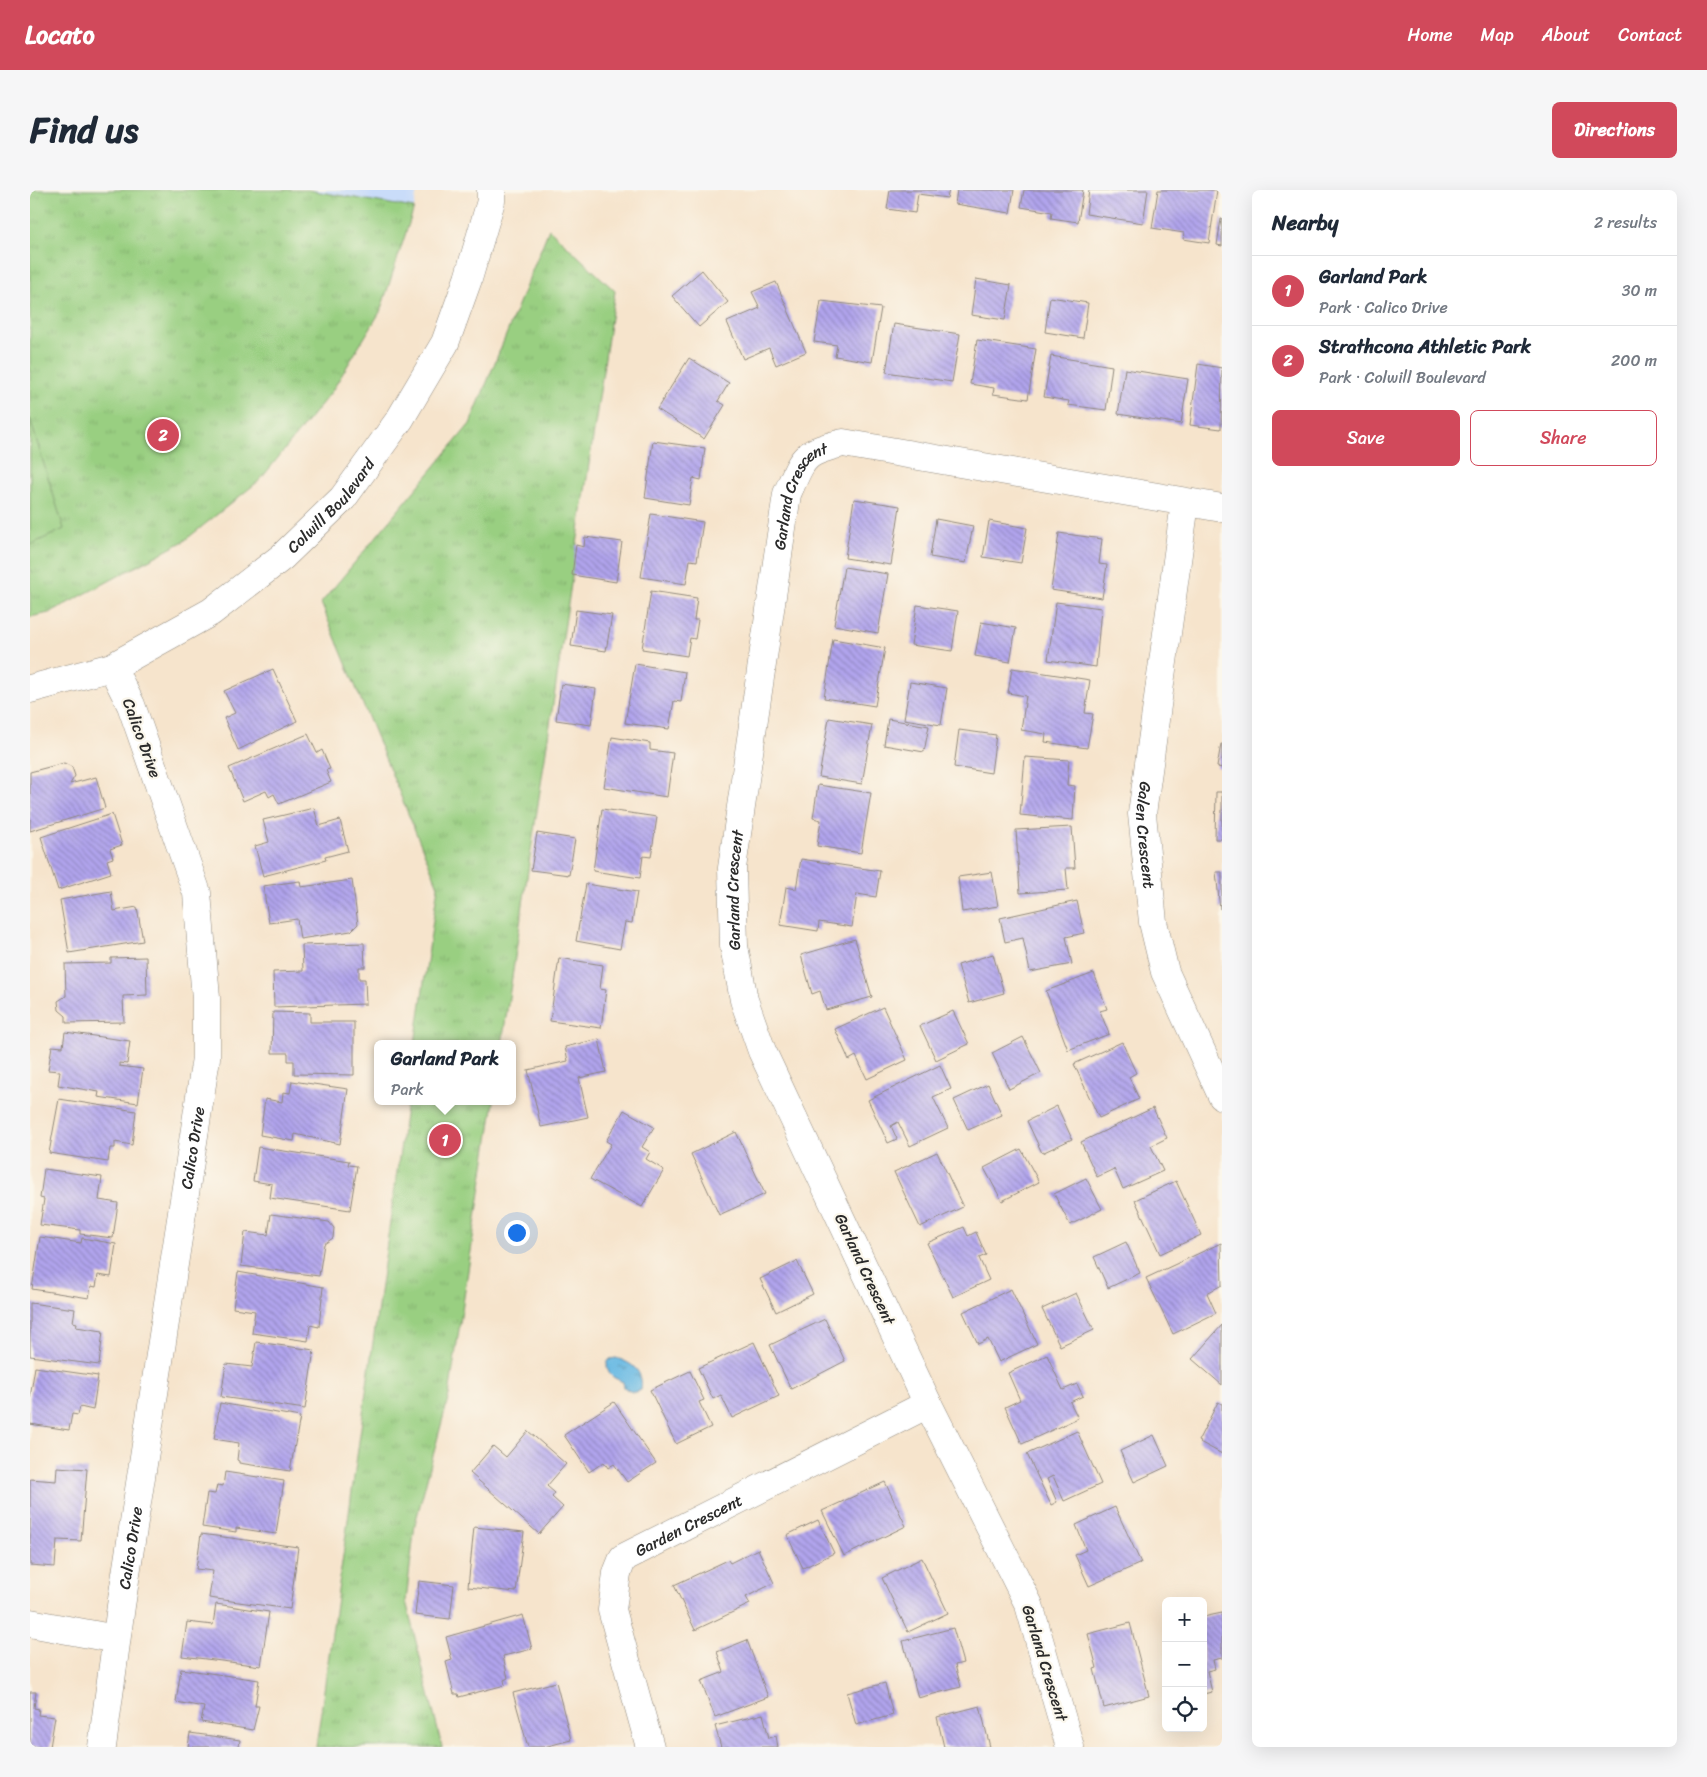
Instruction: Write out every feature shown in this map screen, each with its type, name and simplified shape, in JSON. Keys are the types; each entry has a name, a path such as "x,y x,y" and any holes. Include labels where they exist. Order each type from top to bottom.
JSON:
{"street":[{"name":"Colwill Boulevard","path":"30,689 112,667 211,612 282,557 344,498 400,419 444,343 468,279 490,201 491,190"},
{"name":"Garland Crescent","path":"1070,1747 1029,1605 928,1404 762,1051 744,1000 734,946 732,868 787,494 802,462 815,450 843,443 1222,508"},
{"name":"Galen Crescent","path":"1185,502 1142,814 1152,922 1165,972 1222,1096"},
{"name":"Calico Drive","path":"102,1747 116,1639 206,1058 206,998 197,893 131,705 112,667"},
{"name":"Garden Crescent","path":"650,1747 612,1610 617,1572 623,1558 928,1404"},
{"path":"30,1623 116,1639"}],"shaded area":[{"path":"308,190 417,190 414,208"}],"green space":[{"path":"30,190 308,190 414,208 380,312 332,391 260,480 184,541 49,613 30,617"},
{"path":"549,229 615,291 503,1040 416,1040 438,886 321,603 470,424"},
{"path":"30,419 64,529 30,545"},
{"path":"406,1105 493,1105 449,1395 415,1524 406,1601 442,1747 316,1747"}],"water":[{"path":"616,1358 636,1369 641,1378 641,1390 636,1392 630,1391 624,1387 623,1382 609,1373 607,1363 610,1359"}],"building":[{"path":"890,190 949,190 947,198 918,194 915,213 887,209"},
{"path":"957,190 1014,190 1010,213 955,204"},
{"path":"1024,190 1083,190 1078,222 1051,218 1052,212 1021,207"},
{"path":"1089,190 1148,190 1143,223 1086,214"},
{"path":"1158,190 1217,190 1209,243 1183,239 1184,233 1152,228"},
{"path":"1222,219 1222,246 1217,245"},
{"path":"702,270 728,302 699,327 672,296"},
{"path":"976,279 1011,285 1005,320 971,315"},
{"path":"776,282 806,352 776,365 769,348 743,359 727,322 760,308 752,292"},
{"path":"1050,297 1088,303 1083,338 1045,332"},
{"path":"821,301 881,308 872,362 835,356 837,345 814,342"},
{"path":"894,324 960,334 952,382 886,372"},
{"path":"977,340 1036,349 1028,399 993,394 994,388 970,384"},
{"path":"1051,356 1112,366 1106,410 1068,405 1069,401 1044,397"},
{"path":"689,358 729,383 718,401 725,405 704,439 657,409"},
{"path":"1198,364 1222,368 1221,429 1190,425"},
{"path":"1125,369 1188,379 1181,424 1118,414"},
{"path":"653,441 705,448 701,480 693,478 689,505 645,498"},
{"path":"854,499 900,506 891,565 845,558"},
{"path":"651,514 703,522 697,561 690,560 686,584 641,577"},
{"path":"936,519 973,526 966,563 930,557"},
{"path":"989,521 1027,528 1021,563 983,557"},
{"path":"1059,533 1102,539 1099,564 1107,565 1102,598 1051,590"},
{"path":"585,537 622,542 616,582 572,575 576,545 584,547"},
{"path":"844,567 888,574 878,633 834,625"},
{"path":"651,591 697,598 694,620 698,620 695,639 690,638 687,656 642,649"},
{"path":"1056,602 1101,608 1096,667 1048,660"},
{"path":"917,605 958,611 952,651 911,645"},
{"path":"576,610 612,615 606,651 571,646"},
{"path":"981,622 1016,628 1010,662 975,656"},
{"path":"833,639 885,648 875,706 824,698"},
{"path":"635,664 685,672 681,702 674,701 669,729 625,723"},
{"path":"1012,668 1090,680 1085,713 1093,714 1087,748 1045,742 1046,734 1021,730 1026,696 1008,693"},
{"path":"273,669 297,721 238,750 224,718 235,713 224,691"},
{"path":"910,682 947,688 941,725 904,719"},
{"path":"561,684 596,689 591,725 556,720"},
{"path":"829,718 872,725 862,784 819,777"},
{"path":"888,719 929,726 924,752 884,745"},
{"path":"959,730 996,735 991,773 954,767"},
{"path":"308,734 317,753 322,750 330,769 326,770 331,782 279,804 274,794 269,797 266,791 243,801 229,768"},
{"path":"612,737 650,743 650,750 673,753 667,797 604,787"},
{"path":"1222,744 1222,768 1217,767"},
{"path":"1025,757 1069,760 1067,785 1075,786 1073,820 1020,815"},
{"path":"64,763 72,767 75,776 70,784 96,777 105,808 30,831 30,772"},
{"path":"818,785 871,793 861,853 817,846 821,820 813,818"},
{"path":"1216,792 1222,792 1222,839 1215,839"},
{"path":"314,808 319,826 340,820 348,851 325,857 326,860 263,876 255,846 269,842 263,820"},
{"path":"602,809 657,817 651,857 643,856 640,878 593,871"},
{"path":"112,814 122,845 110,849 113,858 107,860 111,873 58,890 41,837"},
{"path":"1072,827 1075,868 1066,868 1068,890 1020,893 1016,830"},
{"path":"537,833 575,839 569,875 531,870"},
{"path":"801,859 880,871 876,897 857,894 852,927 819,922 818,931 780,925 786,887 796,889"},
{"path":"992,872 998,906 962,912 958,877"},
{"path":"1216,872 1222,872 1222,908 1220,909"},
{"path":"352,880 358,924 351,931 300,939 297,919 269,923 263,886 300,881 301,887"},
{"path":"586,884 637,892 632,923 625,922 620,949 576,941"},
{"path":"111,891 114,911 137,907 143,941 69,953 60,900"},
{"path":"1077,901 1084,933 1066,937 1072,964 1030,972 1023,938 1005,942 1000,918"},
{"path":"855,939 872,997 826,1010 820,991 812,994 801,955"},
{"path":"364,943 365,967 359,967 359,979 365,979 366,1004 274,1007 273,972 303,971 302,945"},
{"path":"993,954 1004,993 969,1003 958,965"},
{"path":"146,957 147,995 123,996 124,1022 66,1023 66,1016 59,1010 58,1001 66,996 65,964 111,963 111,958"},
{"path":"559,958 603,965 600,989 606,990 601,1028 550,1021"},
{"path":"1094,973 1107,1009 1100,1011 1109,1034 1068,1050 1046,991"},
{"path":"883,1007 907,1060 867,1079 856,1056 849,1060 835,1029"},
{"path":"953,1011 969,1044 936,1060 920,1026"},
{"path":"273,1012 310,1013 310,1022 354,1022 354,1075 294,1074 294,1061 288,1061 288,1053 272,1053"},
{"path":"65,1032 130,1041 127,1064 119,1063 119,1066 143,1069 138,1103 98,1097 99,1092 58,1085 60,1071 48,1070 52,1046 63,1047"},
{"path":"1023,1037 1041,1073 1009,1089 992,1053"},
{"path":"599,1039 606,1072 579,1078 588,1117 541,1127 528,1070 568,1061 565,1047"},
{"path":"1122,1042 1136,1073 1129,1077 1139,1099 1099,1118 1074,1064"},
{"path":"940,1065 951,1089 933,1097 948,1128 910,1146 898,1122 891,1126 897,1139 888,1143 868,1100"},
{"path":"292,1081 348,1089 340,1144 295,1134 294,1141 260,1135 265,1099 282,1102 283,1092 290,1093"},
{"path":"988,1084 1002,1115 968,1130 954,1100"},
{"path":"59,1099 136,1111 132,1145 115,1142 115,1148 110,1148 108,1162 49,1153"},
{"path":"1057,1106 1072,1139 1042,1153 1027,1121"},
{"path":"1153,1108 1167,1138 1151,1146 1163,1171 1123,1189 1114,1169 1097,1177 1081,1142"},
{"path":"624,1110 654,1127 642,1147 650,1152 646,1159 664,1170 642,1207 590,1179 611,1144 606,1141"},
{"path":"736,1132 765,1194 719,1215 691,1154"},
{"path":"258,1147 349,1161 348,1165 357,1166 350,1210 270,1198 272,1184 253,1181"},
{"path":"1021,1149 1039,1182 1002,1201 984,1168"},
{"path":"937,1152 963,1207 920,1227 894,1172"},
{"path":"44,1169 102,1177 99,1200 118,1203 113,1238 80,1234 80,1230 40,1225 44,1199 40,1198"},
{"path":"1086,1178 1102,1209 1070,1225 1054,1194"},
{"path":"1176,1181 1201,1235 1160,1254 1135,1200"},
{"path":"271,1214 329,1222 334,1228 333,1238 324,1244 319,1276 241,1266 245,1232 268,1235"},
{"path":"964,1227 968,1236 976,1232 986,1255 979,1258 989,1280 953,1297 927,1243"},
{"path":"40,1237 81,1243 82,1238 116,1244 111,1277 98,1275 96,1287 91,1286 89,1298 32,1289"},
{"path":"1126,1242 1140,1273 1108,1288 1094,1257"},
{"path":"1221,1243 1222,1285 1207,1293 1216,1313 1173,1334 1146,1278"},
{"path":"797,1261 813,1294 776,1312 760,1279"},
{"path":"238,1272 323,1287 319,1327 310,1325 308,1341 252,1333 255,1311 233,1308"},
{"path":"1011,1289 1037,1344 999,1362 988,1339 978,1344 963,1312"},
{"path":"1076,1293 1094,1330 1060,1346 1042,1309"},
{"path":"30,1303 75,1309 73,1322 77,1323 76,1327 103,1331 99,1365 30,1356"},
{"path":"825,1319 845,1361 791,1389 770,1345"},
{"path":"1222,1325 1222,1385 1192,1359"},
{"path":"256,1342 314,1350 305,1409 221,1397 226,1364 252,1367"},
{"path":"754,1342 779,1396 732,1418 721,1395 713,1399 698,1368"},
{"path":"1047,1355 1063,1390 1077,1384 1083,1396 1070,1402 1078,1418 1022,1444 1005,1407 1020,1400 1008,1373"},
{"path":"35,1367 98,1376 93,1410 80,1407 78,1415 72,1414 69,1430 30,1424 30,1398"},
{"path":"690,1371 704,1400 699,1402 711,1427 676,1444 650,1390"},
{"path":"614,1402 656,1463 627,1482 614,1464 608,1468 604,1462 589,1472 564,1435"},
{"path":"1218,1402 1222,1404 1222,1454 1198,1441"},
{"path":"220,1403 300,1417 290,1471 239,1463 237,1460 239,1443 214,1439"},
{"path":"528,1431 566,1464 547,1486 555,1493 552,1497 563,1507 539,1534 470,1473 493,1446 506,1457"},
{"path":"1077,1431 1101,1484 1064,1501 1053,1476 1047,1479 1057,1502 1051,1505 1027,1454"},
{"path":"1154,1435 1168,1466 1134,1482 1120,1451"},
{"path":"57,1467 87,1469 81,1541 57,1540 55,1567 30,1565 30,1479 56,1481"},
{"path":"225,1472 284,1481 276,1534 236,1528 236,1532 202,1527 207,1493 215,1494 217,1485 223,1486"},
{"path":"885,1482 906,1526 844,1556 822,1511"},
{"path":"1115,1507 1141,1563 1089,1586 1075,1555 1086,1550 1076,1525"},
{"path":"818,1520 834,1553 803,1568 787,1535"},
{"path":"474,1527 524,1532 516,1592 468,1587"},
{"path":"201,1534 298,1547 290,1609 209,1598 213,1571 196,1569"},
{"path":"758,1549 774,1583 746,1597 750,1604 695,1630 674,1585 728,1560 730,1563"},
{"path":"922,1558 948,1613 908,1632 882,1578"},
{"path":"419,1581 454,1585 450,1619 415,1615"},
{"path":"216,1604 269,1612 261,1666 182,1656 187,1622 213,1625"},
{"path":"1222,1613 1222,1658 1213,1660 1215,1669 1207,1671 1207,1642 1207,1616"},
{"path":"523,1615 532,1649 503,1656 508,1678 504,1680 505,1685 459,1697 458,1694 454,1694 446,1662 452,1660 446,1637"},
{"path":"1130,1623 1149,1696 1104,1708 1094,1669 1097,1668 1088,1634"},
{"path":"953,1628 963,1663 955,1665 961,1687 918,1698 903,1641"},
{"path":"747,1640 768,1697 715,1717 701,1681 724,1672 717,1652"},
{"path":"181,1669 259,1680 255,1706 259,1706 253,1730 201,1722 204,1707 176,1702"},
{"path":"1207,1671 1212,1692 1207,1693"},
{"path":"556,1682 571,1740 544,1747 528,1747 513,1693"},
{"path":"885,1683 893,1715 856,1725 847,1693"},
{"path":"30,1692 36,1692 34,1708 39,1709 38,1715 55,1717 50,1747 30,1747"},
{"path":"980,1706 990,1747 944,1747 937,1717"},
{"path":"763,1714 769,1738 776,1736 778,1747 721,1747 715,1726"},
{"path":"190,1733 240,1740 239,1747 188,1747"}],"place":[{"name":"Strathcona Athletic Park","path":"163,435"},
{"name":"Garland Park","path":"445,1140"}]}
